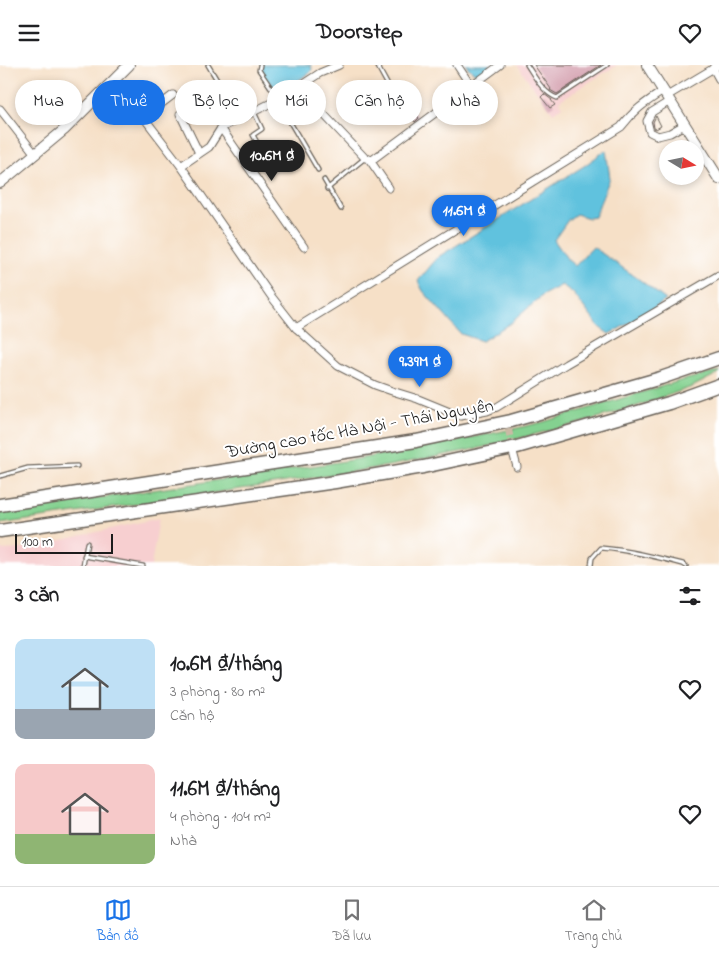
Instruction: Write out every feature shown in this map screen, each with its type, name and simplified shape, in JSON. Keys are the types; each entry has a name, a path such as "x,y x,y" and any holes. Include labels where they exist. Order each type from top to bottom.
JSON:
{"highway":[{"name":"Đường cao tốc Hà Nội - Thái Nguyên","path":"0,505 416,441 511,421 661,378 719,358"},
{"path":"0,531 335,482 423,467 517,447 669,403 719,385"}],"main road":[{"path":"115,80 129,65"},
{"path":"647,65 719,179"},
{"path":"0,183 64,130 92,103"}],"street":[{"path":"316,65 320,73"},
{"path":"309,80 339,65"},
{"path":"458,65 468,80"},
{"path":"480,80 500,65"},
{"path":"296,328 621,127 642,104 667,96 716,66 719,79"},
{"path":"165,101 173,95"},
{"path":"667,96 652,112 647,121 650,132 658,136 670,133 684,125"},
{"path":"1,113 35,154"},
{"path":"326,116 367,158 389,188"},
{"path":"367,158 372,160 432,116"},
{"path":"150,125 181,166 271,296 296,328 338,366 392,391 461,416 487,411 501,404 719,275"},
{"path":"185,125 199,153"},
{"path":"181,166 209,147 221,129 229,125"},
{"path":"221,129 304,247"},
{"path":"501,404 506,419"},
{"path":"513,452 517,467"}],"lane":[{"path":"208,65 217,80"},
{"path":"260,65 259,71 267,83"},
{"path":"380,65 378,67 385,80"},
{"path":"527,65 541,86 553,97 558,98 607,65"},
{"path":"257,118 262,129 253,135 270,166"},
{"path":"292,125 318,170"},
{"path":"328,188 367,158"},
{"path":"324,180 341,209"},
{"path":"0,476 28,468 77,466"},
{"path":"83,566 87,543"},
{"path":"591,566 592,558 601,548 655,557 686,566"},
{"path":"84,556 143,566"}],"shaded area":[{"path":"517,65 617,65 559,101 563,106 553,113"},
{"path":"159,518 151,566 0,566 0,550 22,549"}],"green space":[{"path":"719,371 719,373 692,387 637,406 584,422 480,448 388,466 0,524 0,513 358,459 513,429"}],"water":[{"path":"262,65 311,65 312,69 310,73 299,80 267,80 262,74"},
{"path":"465,65 490,65 485,72 477,75"},
{"path":"606,150 610,178 595,217 589,218 576,214 568,220 554,240 568,260 575,266 593,247 666,300 641,317 609,334 599,327 573,293 562,285 543,295 512,322 482,341 461,334 423,291 418,281 438,257 584,166"}],"building":[{"path":"534,65 601,65 557,94 550,90"},
{"path":"544,94 555,105 550,108 541,97"},
{"path":"656,116 661,126 656,129 653,122"}],"tunnel":[{"path":"506,419 513,450"}]}
